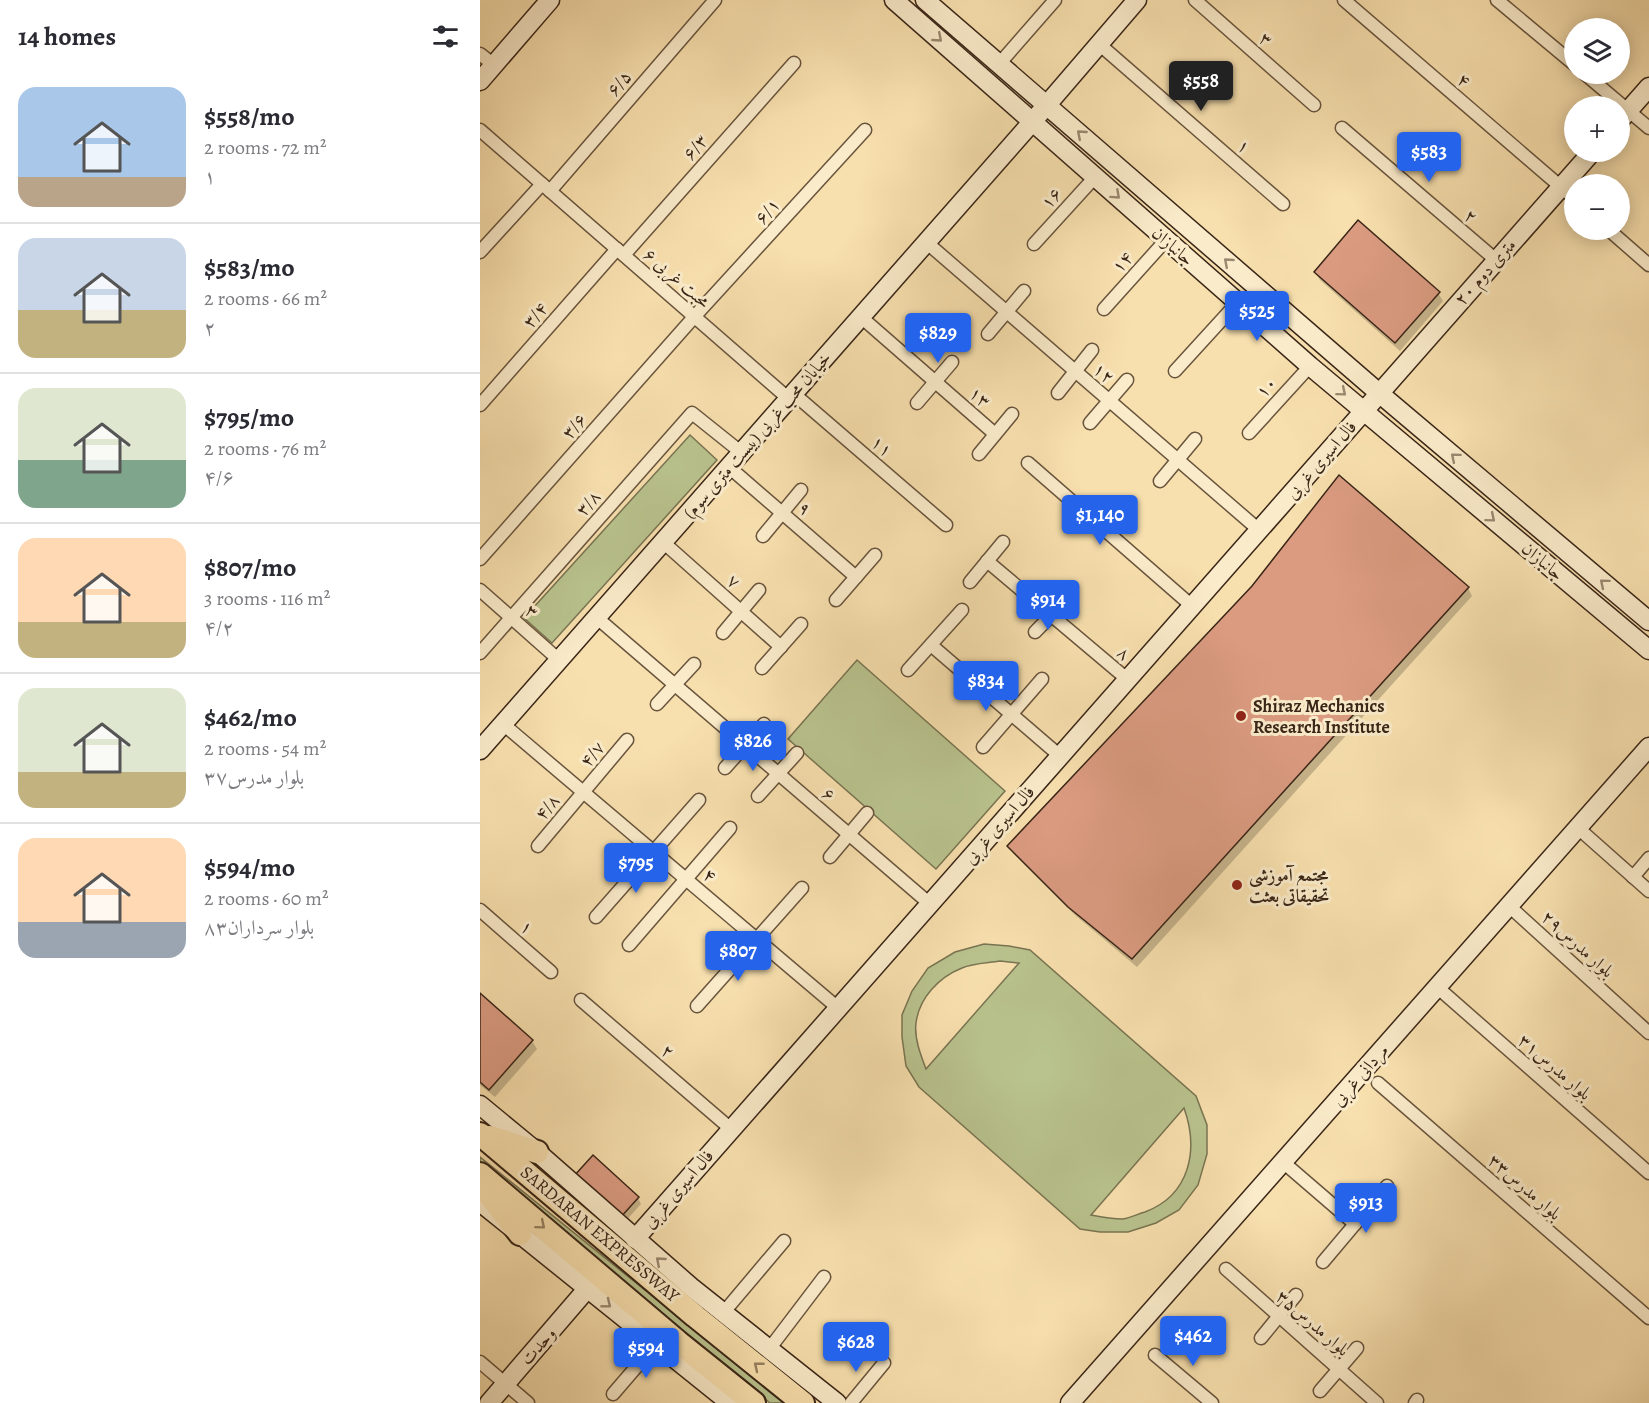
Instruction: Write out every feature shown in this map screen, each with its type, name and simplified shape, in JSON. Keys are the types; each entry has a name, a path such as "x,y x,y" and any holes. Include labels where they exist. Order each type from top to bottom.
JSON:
{"highway":[{"path":"480,1134 537,1152"},
{"name":"SARDARAN EXPRESSWAY","path":"480,1134 713,1317 803,1403"},
{"name":"SARDARAN EXPRESSWAY","path":"480,1174 708,1367 754,1403"},
{"path":"480,1184 520,1234"},
{"path":"691,1287 713,1317"},
{"path":"650,1338 708,1367"}],"street":[{"path":"480,81 487,59 550,0"},
{"name":"۶/۵","path":"480,252 545,187 716,0"},
{"name":"جانبازان","path":"894,0 1310,366 1649,650"},
{"path":"999,63 1055,0"},
{"name":"خیابان محب غربی (بیست متری سوم)","path":"480,750 1137,0"},
{"name":"۳","path":"1194,0 1314,105"},
{"name":"۴","path":"1344,0 1561,187"},
{"path":"1497,0 1564,56"},
{"name":"جانبازان","path":"931,2 1378,393 1649,621"},
{"name":"۱","path":"1099,44 1283,204"},
{"name":"۶/۳","path":"620,252 794,63"},
{"path":"1595,84 1606,96"},
{"path":"1630,108 1649,87"},
{"path":"1630,118 1649,128"},
{"name":"۲","path":"1342,128 1496,260"},
{"name":"محبت غربی ۶","path":"480,130 694,317 791,396"},
{"name":"۶/۱","path":"694,317 865,130"},
{"name":"۲۰ متری دوم","path":"1364,411 1583,162"},
{"name":"۱۶","path":"1034,244 1095,177"},
{"path":"1561,187 1564,190"},
{"name":"۱۴","path":"1104,309 1166,240"},
{"path":"1620,240 1649,265"},
{"name":"۱۲","path":"927,242 1259,530"},
{"name":"۳/۴","path":"480,405 620,252"},
{"path":"988,334 1024,291"},
{"path":"1175,371 1238,302"},
{"name":"۳/۶","path":"480,559 694,317"},
{"name":"۱۳","path":"861,317 995,434"},
{"path":"1058,393 1092,350"},
{"path":"917,403 952,362"},
{"name":"۱۰","path":"1249,433 1310,366"},
{"path":"1090,423 1127,380"},
{"name":"۱۱","path":"791,396 946,525"},
{"name":"فال اسیری غربی","path":"635,1239 1364,411"},
{"name":"۳/۸","path":"480,653 692,413 742,453"},
{"path":"979,454 1012,414"},
{"path":"1160,481 1195,439"},
{"path":"1028,463 1192,606"},
{"name":"۹","path":"729,467 856,577"},
{"path":"763,536 801,490"},
{"name":"۷","path":"663,542 782,647"},
{"path":"970,582 1003,542"},
{"path":"836,600 875,555"},
{"name":"۸","path":"987,561 1127,679"},
{"name":"۳","path":"480,590 559,660"},
{"path":"723,633 759,590"},
{"path":"1035,632 1069,597"},
{"path":"908,670 962,610"},
{"name":"۶","path":"597,617 930,904"},
{"path":"762,668 801,624"},
{"path":"931,645 1060,756"},
{"path":"657,704 694,664"},
{"path":"983,747 1042,679"},
{"name":"۴","path":"503,724 838,1008"},
{"path":"725,768 764,724"},
{"name":"۴/۷","path":"584,792 627,740"},
{"name":"مردانی غربی","path":"1072,1402 1649,747"},
{"path":"758,796 797,753"},
{"name":"۴/۸","path":"538,846 584,792"},
{"path":"596,917 699,800"},
{"path":"830,857 867,813"},
{"path":"629,945 730,828"},
{"path":"1578,828 1649,891"},
{"path":"1633,877 1649,858"},
{"path":"698,1006 802,888"},
{"name":"۲۹بلوار مدرس","path":"1509,906 1649,1033"},
{"name":"۱","path":"480,910 551,972"},
{"name":"بلوار مدرس۳۱","path":"1437,987 1649,1173"},
{"name":"۲","path":"581,1000 731,1129"},
{"name":"بلوار مدرس۳۳","path":"1378,1083 1649,1318"},
{"path":"480,1106 537,1152 691,1287"},
{"path":"1283,1162 1355,1224"},
{"path":"1323,1262 1387,1186"},
{"path":"480,1202 730,1403"},
{"path":"784,1241 713,1317 770,1348 837,1403"},
{"name":"بلوار مدرس۳۵","path":"1226,1269 1377,1403"},
{"path":"770,1348 824,1277"},
{"name":"وحدت","path":"489,1403 587,1289"},
{"path":"1261,1338 1296,1294"},
{"path":"613,1394 650,1338"},
{"path":"1320,1391 1357,1348"},
{"path":"1155,1354 1212,1403"},
{"path":"480,1362 528,1403"},
{"path":"851,1403 884,1363"}],"green space":[{"path":"690,435 717,460 552,643 524,618"},
{"path":"857,660 1005,791 936,869 788,739"},
{"path":"984,944 1030,950 1196,1096 1207,1125 1207,1154 1198,1185 1179,1210 1156,1223 1128,1232 1080,1229 919,1087 906,1066 902,1015 912,991 928,968 955,952","holes":["1000,961 1019,963 926,1069 916,1035 918,1014 926,997 938,983 962,968","1184,1108 1191,1140 1190,1155 1181,1183 1172,1194 1145,1212 1123,1219 1091,1215"]},
{"path":"480,1157 785,1403 770,1403 480,1167"}],"building":[{"path":"1358,220 1440,292 1395,343 1314,272"},
{"name":"Shiraz Mechanics Research Institute","path":"1339,475 1469,587 1132,959 1068,907 1007,846 1252,586"},
{"path":"480,993 533,1040 489,1090 480,1082"},
{"path":"593,1155 639,1197 620,1218 574,1176"}],"place":[{"name":"Shiraz Mechanics Research Institute","path":"1241,716"},
{"name":"مجتمع آموزشی تحقیقاتی بعثت","path":"1237,885"}]}
